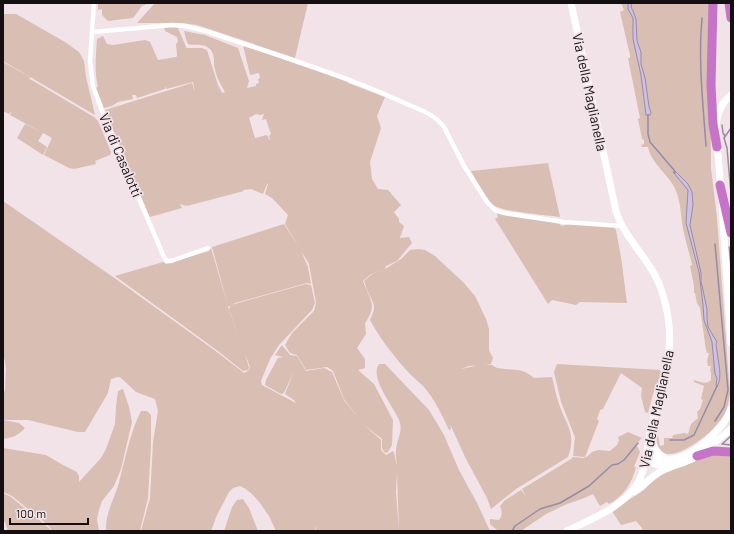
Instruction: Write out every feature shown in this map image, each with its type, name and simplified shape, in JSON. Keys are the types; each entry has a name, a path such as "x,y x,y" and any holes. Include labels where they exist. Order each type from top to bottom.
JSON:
{"highway":[{"path":"713,3 711,85 712,124 717,147"},
{"path":"729,3 731,18"},
{"path":"720,185 731,233"},
{"path":"698,456 713,451 731,452"}],"main road":[{"name":"Via della Maglianella","path":"567,531 610,509 628,495 640,478 669,360 670,337 668,312 659,283 622,226 615,207 571,3"},
{"path":"731,94 718,113 716,129 731,343"},
{"path":"628,495 642,487 670,463 709,438 723,424 731,408"},
{"path":"645,458 651,464 657,466 685,462 698,456 731,429"},
{"path":"650,434 654,448 670,463"}],"street":[{"name":"Via di Casalotti","path":"94,3 90,68 96,96 164,257 166,260 171,260 208,248"},
{"path":"92,32 160,26 185,26 209,32 355,81 414,107 438,120 444,127 474,182 487,202 497,211 564,222 622,226"}],"shaded area":[{"path":"98,3 147,4 142,6 133,18 108,21 102,15 102,9 98,10"},
{"path":"155,3 308,3 295,58 197,25 181,23 137,23"},
{"path":"621,3 710,3 711,168 717,218 730,394 728,406 724,415 713,429 687,448 672,454 665,453 660,450 656,435 658,436 660,446 664,445 664,438 672,438 673,435 684,433 688,434 691,424 698,418 697,412 700,409 703,400 701,399 704,386 694,382 694,380 705,383 709,382 711,380 711,366 708,366 707,361 709,353 707,353 706,350 700,308 694,293 690,266 692,265 677,195 670,180 653,159 648,147 642,147 641,145 644,144 644,140 642,139 638,119 640,118 628,58 630,58 630,55 620,12 624,10"},
{"path":"628,3 632,3 631,7 636,19 637,41 641,52 641,64 651,112 650,115 646,115 641,75 633,39 633,18 628,9"},
{"path":"3,14 16,14 65,42 79,52 84,61 86,77 95,115 3,61"},
{"path":"164,26 177,26 187,49 202,48 207,50 222,93 225,92 216,75 212,51 205,46 188,44 184,31 205,35 238,48 249,81 247,88 256,86 256,84 259,83 258,79 260,78 259,73 250,75 243,45 348,82 385,97 377,116 381,128 370,162 372,179 378,189 388,190 401,205 394,212 399,219 399,222 404,226 400,238 409,237 412,243 397,261 386,266 385,269 371,274 363,281 372,302 372,307 369,317 365,323 366,334 357,348 365,359 365,368 358,370 374,384 393,420 392,445 388,452 385,453 382,448 382,439 365,425 381,440 381,450 386,455 393,451 397,466 396,447 401,428 399,420 383,392 377,377 379,364 385,364 429,410 444,435 459,470 490,531 399,531 316,531 315,525 315,531 276,531 269,516 260,503 251,493 240,486 233,488 229,492 217,515 211,531 141,531 150,498 153,442 158,411 155,399 136,392 118,377 111,379 108,393 85,432 78,432 28,420 3,419 3,395 5,390 6,368 3,352 3,201 113,277 244,373 249,370 250,367 245,354 249,368 248,370 243,371 115,276 163,262 166,264 209,251 211,248 228,306 212,247 284,224 299,247 285,224 288,215 272,198 265,194 268,184 273,183 267,184 263,194 251,189 243,190 244,191 187,206 187,204 186,206 180,204 182,208 150,217 105,110 192,83 195,92 193,82 166,89 166,86 165,89 137,98 136,95 132,95 133,99 118,102 112,106 104,108 96,88 98,87 96,69 97,39 103,36 107,44 113,45 145,40 150,42 158,60 176,57 176,44 178,42 177,37 165,31","holes":["256,114 264,114 262,120 266,119 271,134 269,136 270,139 269,140 268,136 266,135 252,139 255,138 249,118","301,251 309,264 316,303 314,311 292,333 285,345 290,353 297,355 306,370 327,367 333,371 344,399 360,420 344,400 332,372 324,368 306,371 297,356 290,355 282,345 275,355 283,357 278,358 266,380 265,385 281,394 284,393 294,371 285,394 296,403 262,385 261,381 270,359 279,345 312,310 315,303 311,285 306,284 232,305 307,283 311,284 308,267","397,473 399,531 396,492"]},
{"path":"3,62 30,77 29,81 30,79 94,117 98,121 111,152 110,155 95,161 96,164 74,169 69,168 44,155 52,138 43,133 38,141 47,147 43,155 17,138 25,124 39,131 10,115 12,111 9,114 3,111"},
{"path":"548,163 560,217 506,210 493,205 471,171"},
{"path":"675,171 688,184 692,192 693,205 690,225 701,273 701,281 707,309 708,327 717,342 716,346 720,378 717,387 712,342 704,320 699,272 686,223 688,190 673,172"},
{"path":"497,213 557,222 562,226 569,224 613,226 616,230 621,257 627,303 580,302 576,305 552,300 548,304 495,219 498,217"},
{"path":"418,249 425,250 435,256 464,283 475,296 489,329 489,350 493,358 491,364 485,365 492,365 497,368 525,372 534,378 552,377 559,404 570,429 571,442 568,457 516,489 491,509 450,424 451,429 449,430 428,392 394,355 378,334 370,320 374,307 373,301 364,281 372,274 385,269 401,259 410,250"},
{"path":"557,364 660,370 661,374 653,394 648,413 645,412 641,396 642,388 621,373 603,409 600,410 597,419 599,421 585,457 573,456 575,437 561,402 554,372"},
{"path":"123,389 132,422 121,469 114,486 102,501 99,510 97,519 99,531 52,531 49,526 12,496 3,492 3,448 46,455 77,472 79,482 101,458 106,449 115,424 118,391"},
{"path":"141,411 147,411 151,415 151,446 148,498 140,531 106,531 108,514 118,486 130,439"},
{"path":"3,420 19,423 25,428 15,436 3,439"},
{"path":"628,432 642,438 636,444 640,452 634,467 636,467 630,484 614,501 609,504 607,502 600,506 593,494 546,514 521,531 496,531 497,530 490,524 490,519 499,520 502,513 500,506 504,501 521,490 526,496 522,489 573,457 584,458 592,452 598,450 610,451 617,445 619,440 618,437"},
{"path":"710,455 731,455 731,531 642,531 642,528 636,521 621,525 612,511 644,490 658,476"},
{"path":"3,493 11,497 51,531 8,531 5,522 3,521"},
{"path":"243,499 249,508 258,531 224,531 232,507 237,500"}],"waterway":[{"path":"702,18 701,66 706,146"},
{"path":"648,115 648,134 650,142 675,173"},
{"path":"722,125 725,136"},
{"path":"724,138 731,128"},
{"path":"724,138 727,148 731,194"},
{"path":"715,244 728,390 724,407 715,421"},
{"path":"729,247 731,265"},
{"path":"670,440 684,440 694,435 717,386"},
{"path":"731,436 722,444 731,445"},
{"path":"512,531 515,526 540,509 560,503 589,486 612,465 618,464 624,460 638,443"}]}
